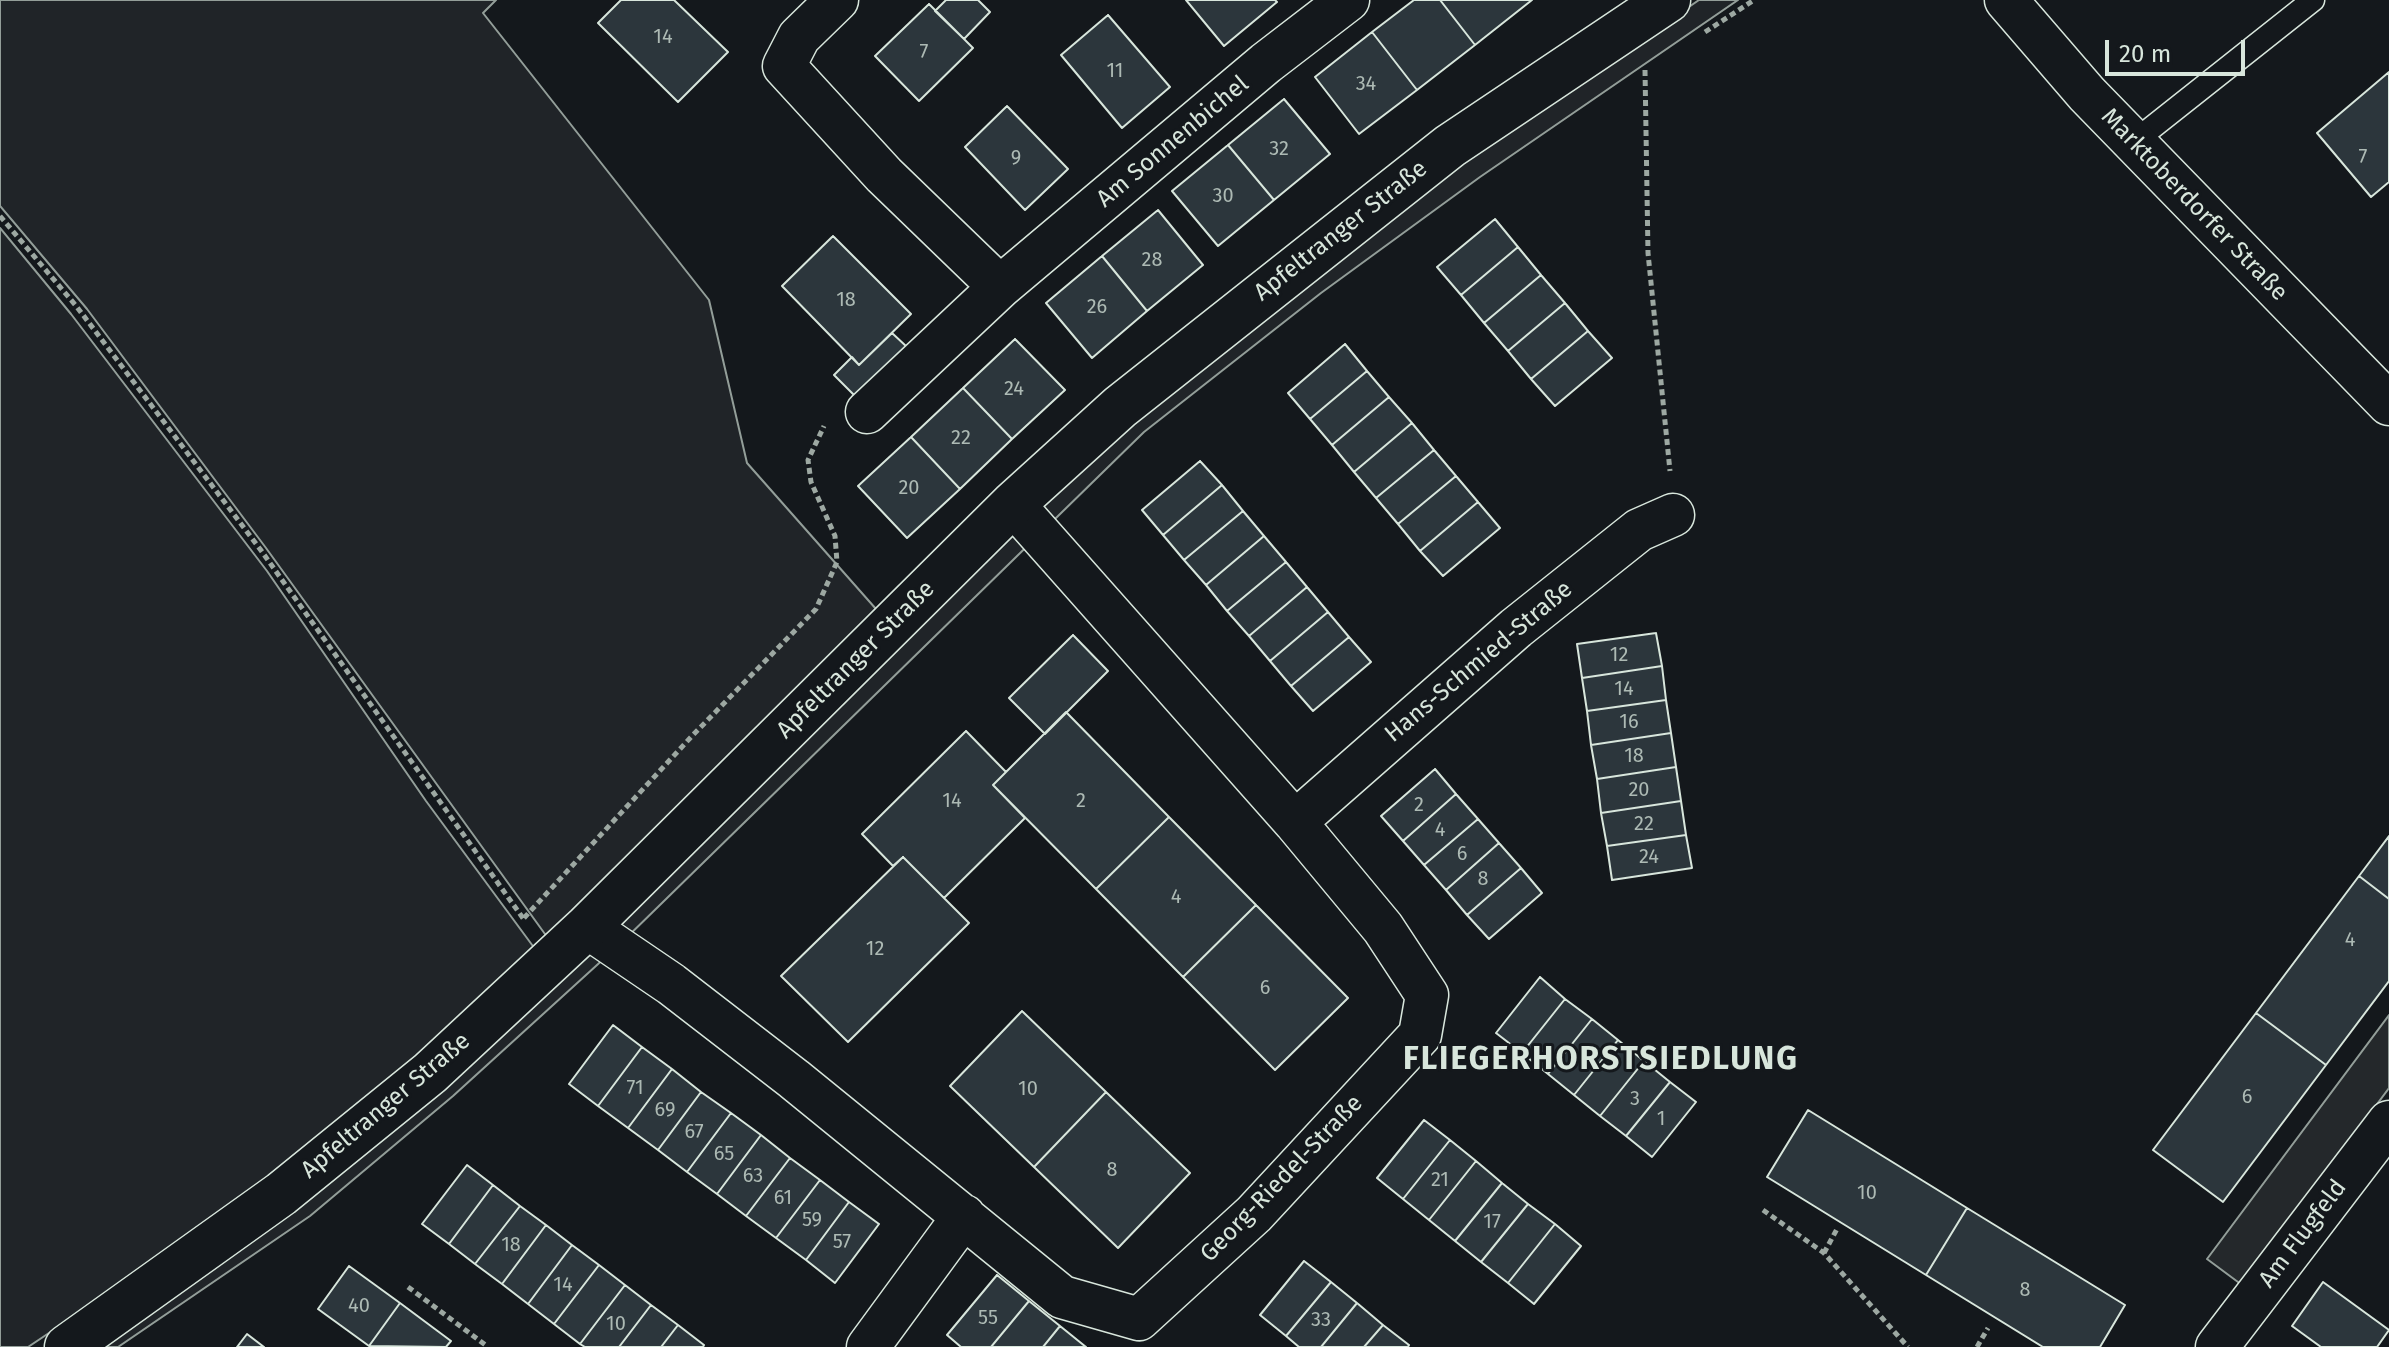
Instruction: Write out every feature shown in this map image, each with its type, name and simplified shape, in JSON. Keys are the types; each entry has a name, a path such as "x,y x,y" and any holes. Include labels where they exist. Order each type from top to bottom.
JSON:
{"street":[{"path":"837,0 799,37 784,66 884,175 1000,287"},
{"name":"Am Sonnenbichel","path":"867,412 1000,287 1266,63 1348,0"},
{"name":"Apfeltranger Straße","path":"67,1347 281,1194 430,1073 587,927 1013,504 1145,387 1450,146 1668,0"},
{"name":"Marktoberdorfer Straße","path":"2006,0 2087,94 2389,404"},
{"name":"Georg-Riedel-Straße","path":"587,927 671,984 1062,1297 1139,1319 1254,1214 1420,1035 1427,995 1383,928 1295,822 1013,504"},
{"name":"Hans-Schmied-Straße","path":"1295,822 1516,628 1639,530 1673,515"},
{"name":"Am Flugfeld","path":"2217,1347 2389,1122"},
{"path":"868,1347 964,1216"}],"lane":[{"path":"2135,141 2313,0"}],"path":[{"path":"1694,39 1754,0"},
{"path":"1633,78 1657,62"},
{"path":"1645,69 1648,253 1673,515"},
{"path":"0,216 77,307 260,549 552,960"},
{"path":"523,919 692,736 816,609 837,562 835,536 811,482 808,460 818,433 842,406 867,412"},
{"path":"1763,1210 1824,1253 1908,1347"},
{"path":"1824,1253 1837,1229"},
{"path":"408,1287 488,1347"},
{"path":"1977,1347 1988,1328"}],"shaded area":[{"path":"0,0 496,0 483,13 709,300 747,463 876,609 550,941 266,548 87,309 0,206"},
{"path":"1699,0 1738,0 1480,177 1321,293 1144,432 619,945 453,1096 310,1216 118,1347 90,1347 1021,525 1134,419 1465,162"},
{"path":"0,228 71,314 267,571 426,801 538,953 272,1184 28,1347 0,1347"},
{"path":"2389,1015 2389,1088 2242,1285 2207,1259"}],"building":[{"path":"621,0 674,0 728,52 678,102 598,23"},
{"path":"946,0 978,0 990,12 964,39 935,11"},
{"path":"1186,0 1275,0 1277,2 1224,46"},
{"path":"1414,0 1440,0 1475,45 1417,90 1372,32"},
{"path":"1440,0 1532,0 1475,45"},
{"path":"929,4 973,48 919,101 875,56"},
{"path":"1108,15 1170,87 1122,128 1061,55"},
{"path":"1372,32 1417,90 1359,134 1315,77"},
{"path":"2389,72 2389,182 2371,197 2317,133"},
{"path":"1284,99 1330,154 1274,200 1228,145"},
{"path":"1007,106 1068,169 1025,210 965,147"},
{"path":"1228,145 1274,200 1218,246 1172,191"},
{"path":"1158,210 1203,265 1147,311 1102,256"},
{"path":"1495,219 1518,247 1461,295 1437,267"},
{"path":"833,236 911,314 859,365 782,286"},
{"path":"1518,247 1541,275 1484,323 1461,295"},
{"path":"1102,256 1147,311 1092,358 1046,303"},
{"path":"1541,275 1565,303 1508,351 1484,323"},
{"path":"1565,303 1588,331 1531,379 1508,351"},
{"path":"1588,331 1612,358 1555,406 1531,379"},
{"path":"892,333 907,347 855,396 834,375 852,357 859,365"},
{"path":"1015,339 1065,390 1012,439 963,388"},
{"path":"1345,344 1367,371 1310,419 1288,393"},
{"path":"1367,371 1389,397 1332,445 1310,419"},
{"path":"963,388 1012,439 960,489 911,437"},
{"path":"1389,397 1412,423 1354,472 1332,445"},
{"path":"1412,423 1434,450 1376,498 1354,472"},
{"path":"911,437 960,489 907,538 858,486"},
{"path":"1434,450 1456,476 1398,524 1376,498"},
{"path":"1200,461 1222,485 1163,535 1142,510"},
{"path":"1456,476 1478,502 1420,551 1398,524"},
{"path":"1222,485 1243,511 1184,560 1163,535"},
{"path":"1478,502 1500,528 1443,576 1420,551"},
{"path":"1243,511 1264,536 1206,585 1184,560"},
{"path":"1264,536 1286,562 1227,611 1206,585"},
{"path":"1286,562 1307,587 1249,636 1227,611"},
{"path":"1307,587 1328,612 1270,661 1249,636"},
{"path":"1328,612 1349,637 1291,686 1270,661"},
{"path":"1656,633 1662,666 1582,678 1577,644"},
{"path":"1073,635 1108,671 1045,734 1009,698"},
{"path":"1349,637 1371,662 1313,711 1291,686"},
{"path":"1662,666 1666,700 1587,711 1582,678"},
{"path":"1666,700 1671,733 1591,745 1587,711"},
{"path":"1066,712 1169,817 1096,889 993,785"},
{"path":"966,731 1006,772 993,785 1025,818 944,898 903,857 893,866 862,834"},
{"path":"1671,733 1676,767 1597,779 1591,745"},
{"path":"1676,767 1681,801 1601,813 1597,779"},
{"path":"1435,769 1456,794 1403,841 1381,816"},
{"path":"1456,794 1478,819 1424,865 1403,841"},
{"path":"1681,801 1686,835 1607,846 1601,813"},
{"path":"1169,817 1256,905 1183,977 1096,889"},
{"path":"1478,819 1499,843 1446,890 1424,865"},
{"path":"1686,835 1692,868 1612,880 1607,846"},
{"path":"2389,836 2389,899 2359,876"},
{"path":"1499,843 1521,868 1467,915 1446,890"},
{"path":"903,857 969,923 848,1042 781,976"},
{"path":"1521,868 1542,893 1489,939 1467,915"},
{"path":"2359,876 2389,899 2389,981 2326,1065 2256,1013"},
{"path":"1256,905 1348,998 1275,1070 1183,977"},
{"path":"1540,977 1565,999 1522,1053 1496,1033"},
{"path":"1565,999 1592,1019 1548,1074 1522,1053"},
{"path":"1022,1011 1106,1092 1034,1167 950,1086"},
{"path":"2256,1013 2326,1065 2223,1202 2153,1150"},
{"path":"1592,1019 1618,1040 1574,1095 1548,1074"},
{"path":"613,1025 642,1047 598,1106 569,1084"},
{"path":"1618,1040 1644,1061 1600,1116 1574,1095"},
{"path":"642,1047 672,1069 628,1128 598,1106"},
{"path":"1644,1061 1670,1082 1626,1136 1600,1116"},
{"path":"672,1069 701,1092 658,1150 628,1128"},
{"path":"1670,1082 1696,1102 1652,1157 1626,1136"},
{"path":"701,1092 731,1113 687,1172 658,1150"},
{"path":"1106,1092 1190,1173 1118,1248 1034,1167"},
{"path":"1808,1110 1967,1208 1926,1275 1767,1177"},
{"path":"731,1113 761,1135 717,1194 687,1172"},
{"path":"1424,1120 1450,1140 1403,1199 1377,1178"},
{"path":"761,1135 790,1158 746,1216 717,1194"},
{"path":"1450,1140 1476,1161 1429,1220 1403,1199"},
{"path":"790,1158 820,1180 776,1238 746,1216"},
{"path":"1476,1161 1502,1183 1455,1241 1429,1220"},
{"path":"467,1165 493,1185 449,1244 422,1224"},
{"path":"820,1180 849,1202 806,1260 776,1238"},
{"path":"1502,1183 1528,1204 1481,1262 1455,1241"},
{"path":"493,1185 520,1206 475,1264 449,1244"},
{"path":"849,1202 879,1224 835,1283 806,1260"},
{"path":"1528,1204 1555,1224 1508,1283 1481,1262"},
{"path":"520,1206 546,1225 502,1284 475,1264"},
{"path":"1967,1208 2125,1305 2100,1347 2043,1347 1926,1275"},
{"path":"1555,1224 1581,1246 1534,1304 1508,1283"},
{"path":"546,1225 572,1245 528,1304 502,1284"},
{"path":"572,1245 599,1265 554,1324 528,1304"},
{"path":"1304,1261 1331,1282 1286,1336 1260,1315"},
{"path":"599,1265 625,1285 580,1344 554,1324"},
{"path":"349,1266 400,1303 369,1346 318,1309"},
{"path":"997,1275 1029,1301 991,1347 961,1347 947,1335"},
{"path":"1331,1282 1357,1303 1321,1347 1299,1347 1286,1336"},
{"path":"2323,1282 2389,1330 2377,1347 2321,1347 2292,1326"},
{"path":"625,1285 651,1305 619,1347 585,1347 580,1344"},
{"path":"1029,1301 1060,1326 1043,1347 991,1347"},
{"path":"400,1303 451,1341 446,1347 369,1346"},
{"path":"1357,1303 1383,1325 1364,1347 1321,1347"},
{"path":"651,1305 678,1325 661,1347 619,1347"},
{"path":"678,1325 704,1345 703,1347 661,1347"},
{"path":"1383,1325 1409,1345 1408,1347 1364,1347"},
{"path":"1060,1326 1086,1347 1043,1347"},
{"path":"247,1334 264,1347 237,1347"}],"district":[{"name":"FLIEGERHORSTSIEDLUNG","path":"1601,1060"}]}
